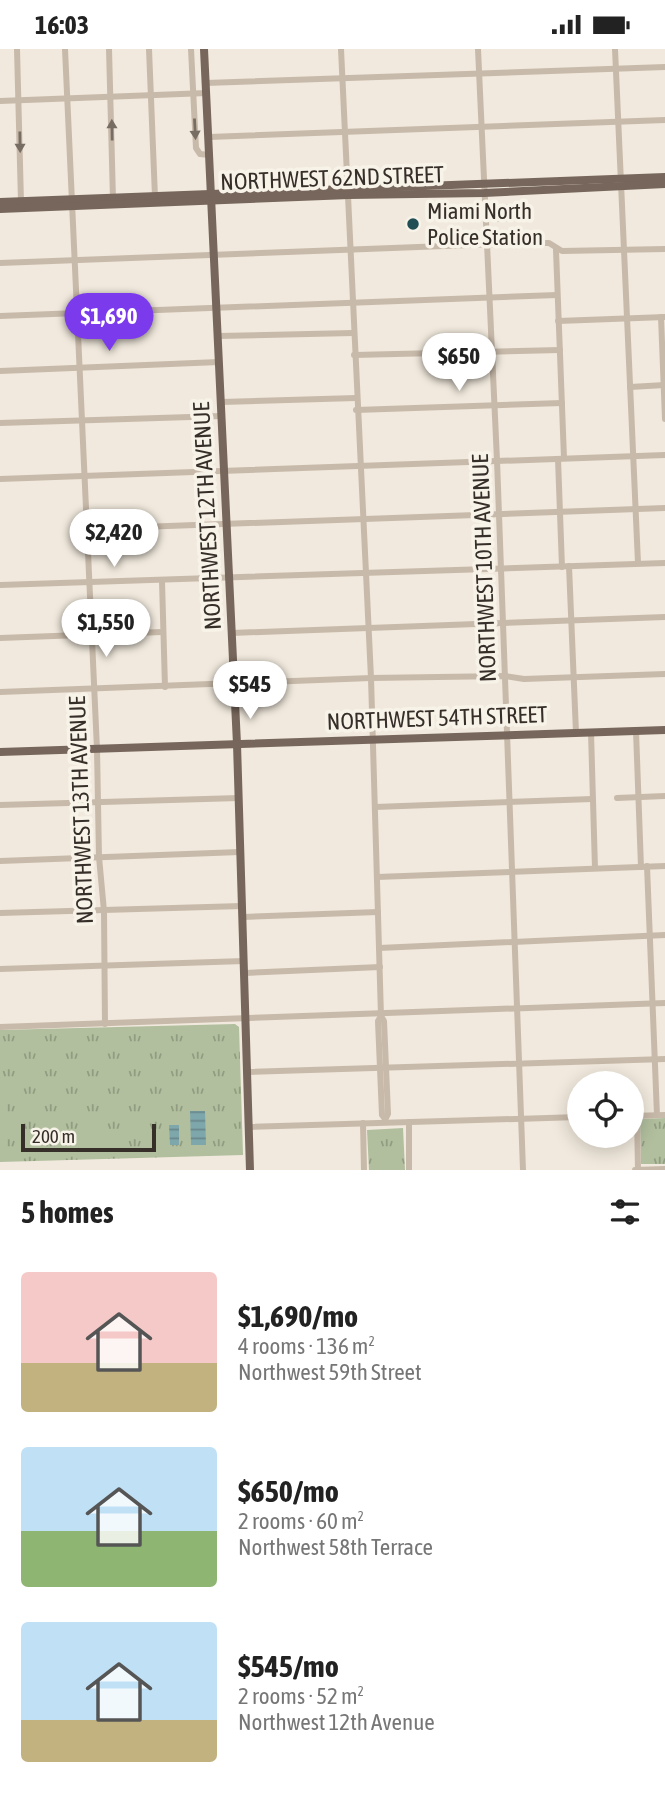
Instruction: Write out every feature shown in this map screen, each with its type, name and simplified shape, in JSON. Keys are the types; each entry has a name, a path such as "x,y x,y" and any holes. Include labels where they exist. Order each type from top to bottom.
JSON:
{"main road":[{"name":"NORTHWEST 12TH AVENUE","path":"204,49 237,744 250,1170"},
{"name":"NORTHWEST 62ND STREET","path":"0,202 72,203 484,188 621,182 665,177"},
{"name":"NORTHWEST 62ND STREET","path":"621,182 665,184"},
{"name":"NORTHWEST 62ND STREET","path":"0,209 113,198 212,198"},
{"name":"NORTHWEST 54TH STREET","path":"0,753 665,730"}],"street":[{"path":"17,49 21,202"},
{"name":"NORTHWEST 13TH AVENUE","path":"65,49 97,749 99,857 104,911 105,1024"},
{"path":"109,49 113,198"},
{"path":"149,49 155,197"},
{"name":"NORTHWEST 12TH AVENUE","path":"191,49 197,151 209,155"},
{"path":"341,49 356,410 371,678 381,1015 384,1021 383,1067 388,1114 385,1121"},
{"name":"NORTHWEST 10TH AVENUE","path":"478,49 497,460 523,1170"},
{"path":"615,49 638,563"},
{"path":"206,83 665,67"},
{"path":"0,101 207,93"},
{"path":"209,137 665,120"},
{"path":"0,263 215,256 349,248 549,243 556,250 562,403 559,512 571,621 576,733"},
{"path":"556,250 665,249"},
{"path":"0,316 557,295"},
{"path":"558,321 663,317 665,419"},
{"path":"218,336 353,333"},
{"path":"354,355 560,350"},
{"path":"0,370 219,362"},
{"path":"630,387 664,385"},
{"path":"221,402 356,398"},
{"path":"356,410 562,403"},
{"path":"0,423 222,416"},
{"path":"0,479 665,455"},
{"path":"87,529 665,509"},
{"path":"0,585 665,562"},
{"path":"162,581 165,687"},
{"path":"232,633 665,617"},
{"path":"0,638 162,632"},
{"path":"0,692 371,678 505,676 524,679 665,674"},
{"path":"636,731 661,1115"},
{"path":"591,733 595,868"},
{"path":"617,798 665,796"},
{"path":"0,805 239,798"},
{"path":"375,807 593,799"},
{"path":"0,861 240,852"},
{"path":"377,877 665,866"},
{"path":"0,913 242,906"},
{"path":"243,917 378,912"},
{"path":"379,948 665,936"},
{"path":"0,969 244,961"},
{"path":"244,973 380,967"},
{"path":"0,1027 665,1003"},
{"path":"248,1072 665,1059"},
{"path":"249,1127 567,1117"},
{"path":"409,1122 410,1170"},
{"path":"363,1123 365,1170"},
{"path":"635,1148 636,1170 665,1169"}],"green space":[{"path":"516,204 516,221 495,222 495,205"},
{"path":"235,1024 239,1027 243,1155 0,1162 0,1030"},
{"path":"7,1095 7,1145 0,1153 0,1096"},
{"path":"665,1118 665,1164 641,1164 644,1119"},
{"path":"403,1128 405,1170 369,1170 367,1130"},
{"path":"126,1134 127,1153 79,1155 79,1136"},
{"path":"19,1137 29,1137 30,1156 20,1156"},
{"path":"31,1137 41,1137 42,1156 31,1156"}],"water":[{"path":"190,1111 205,1111 206,1145 191,1145"},
{"path":"169,1125 179,1125 179,1145 170,1145"}],"place":[{"name":"Miami North Police Station","path":"413,224"}]}
